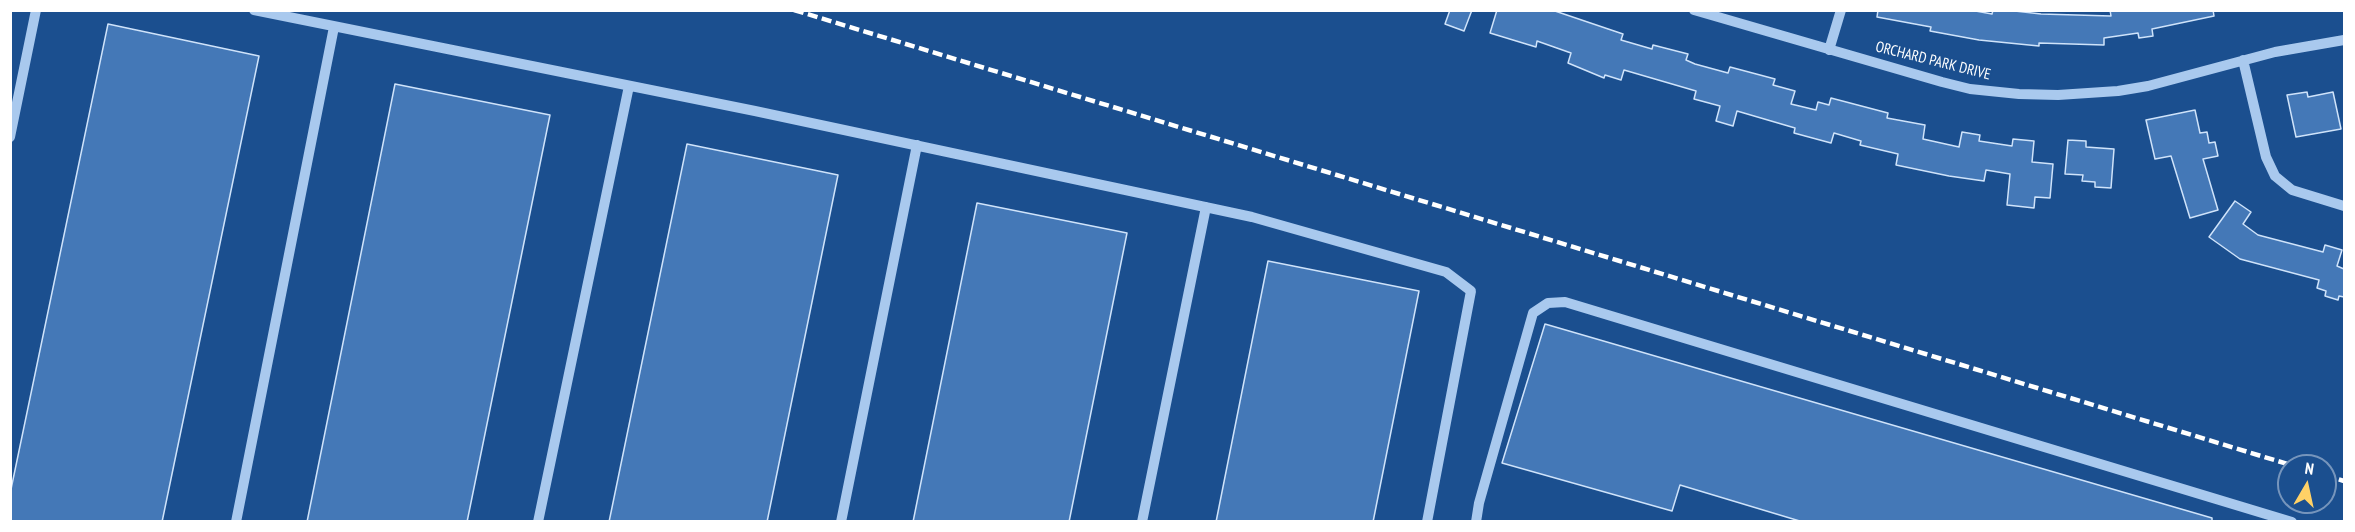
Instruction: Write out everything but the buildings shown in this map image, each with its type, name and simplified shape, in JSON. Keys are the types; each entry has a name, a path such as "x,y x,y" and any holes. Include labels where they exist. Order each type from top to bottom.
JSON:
{"street":[{"path":"10,137 36,10"},
{"path":"254,10 1252,217 1446,272 1471,291 1427,522"},
{"name":"ORCHARD PARK DRIVE","path":"1694,10 1970,89 2058,95 2118,91 2148,86 2275,52 2344,40"},
{"path":"1829,50 1840,10"},
{"path":"236,522 334,27"},
{"path":"2243,60 2266,157 2275,176 2292,190 2344,206"},
{"path":"538,522 629,86"},
{"path":"841,522 917,146"},
{"path":"1142,522 1206,207"},
{"path":"1476,522 1479,503 1533,313 1548,303 1565,302 2292,522"}],"railway":[{"path":"794,10 2277,461"},
{"path":"2337,479 2344,481"}]}
